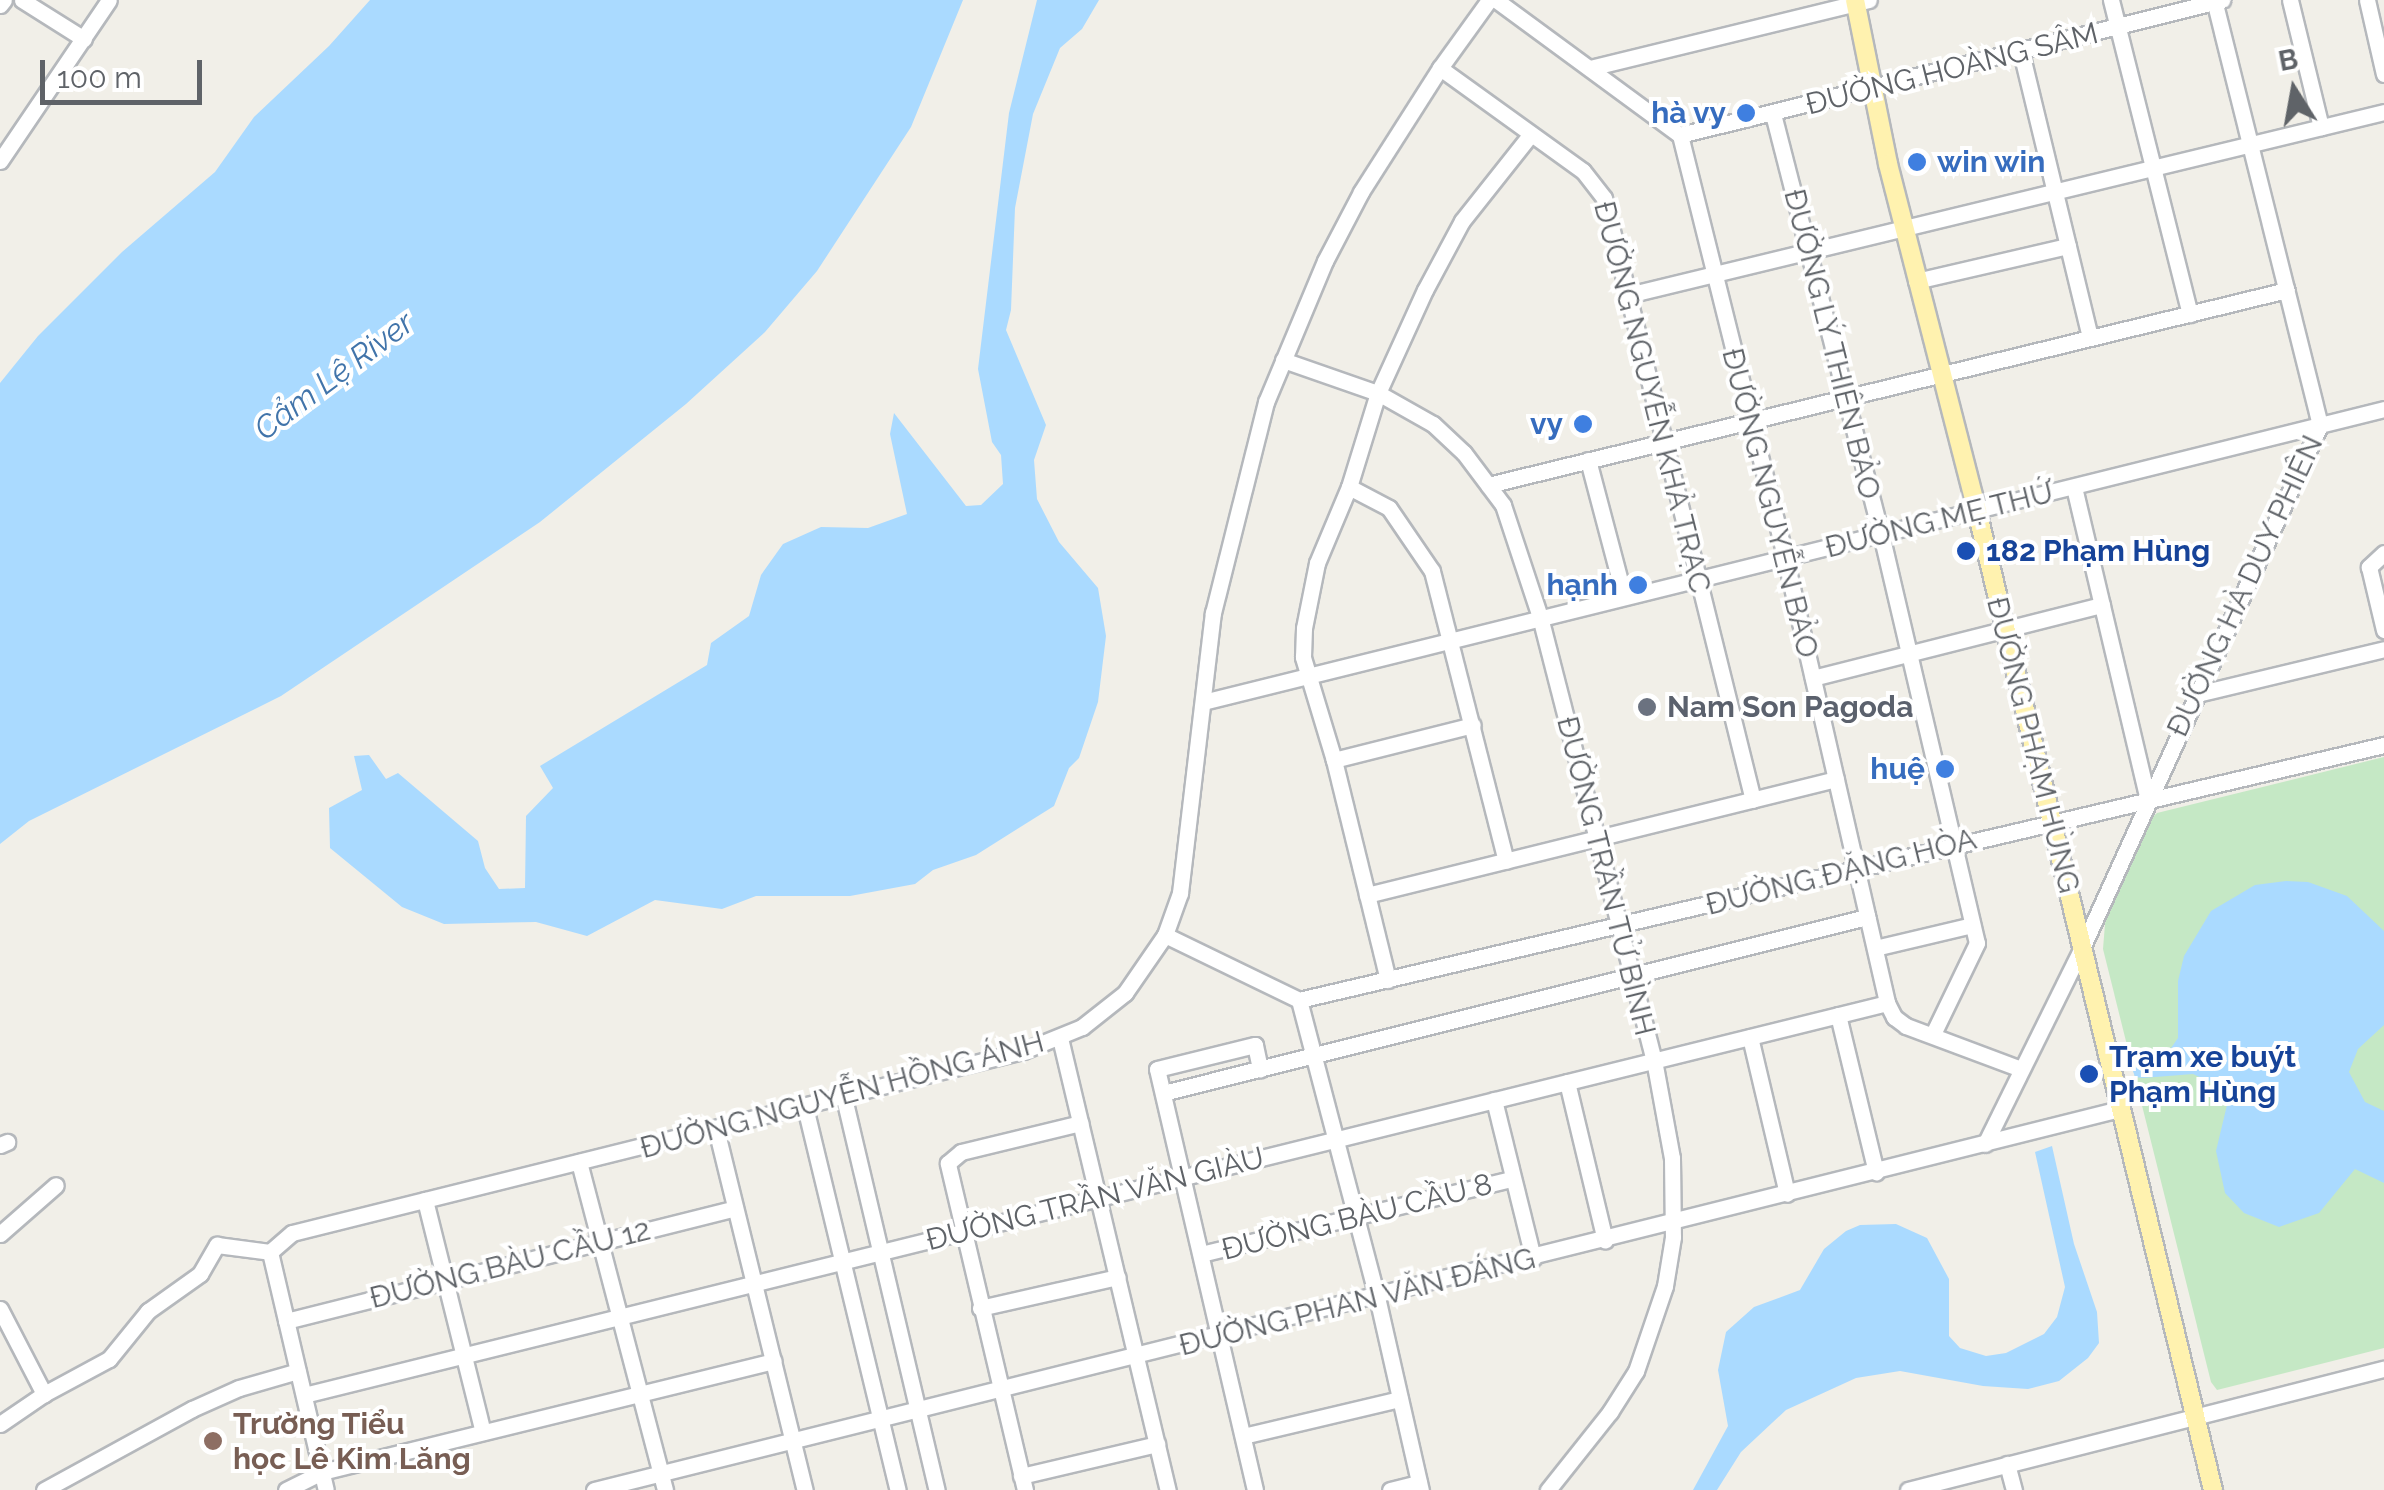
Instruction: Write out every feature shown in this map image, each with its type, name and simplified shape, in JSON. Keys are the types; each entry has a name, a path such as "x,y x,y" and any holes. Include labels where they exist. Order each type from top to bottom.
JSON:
{"main road":[{"name":"ĐƯỜNG PHẠM HÙNG","path":"1860,1 1872,90 1916,281 1977,511 2213,1490"}],"street":[{"path":"22,0 84,38"},
{"path":"0,160 109,0"},
{"path":"1493,0 1680,135"},
{"name":"ĐƯỜNG NGUYỄN HỒNG ÁNH","path":"270,1252 292,1232 844,1098 1060,1038 1103,1014 1125,993 1165,935 1180,894 1223,559 1266,402 1325,261 1361,192 1440,68 1493,0"},
{"path":"2111,0 2190,314"},
{"path":"2290,0 2321,127"},
{"path":"2366,0 2384,74"},
{"path":"1590,68 1860,1"},
{"name":"ĐƯỜNG HOÀNG SÂM","path":"1680,135 2217,1"},
{"name":"ĐƯỜNG HÀ DUY PHIÊN","path":"1985,1144 2082,948 2320,425 2217,1"},
{"path":"2021,52 2090,338"},
{"name":"ĐƯỜNG NGUYỄN KHẢ TRẠC","path":"1440,68 1599,188 1753,800"},
{"path":"1628,294 2384,112"},
{"name":"ĐƯỜNG LÝ THIÊN BẢO","path":"1774,114 1881,534 1976,943 1934,1034"},
{"path":"1388,980 1334,760 1308,676 1304,628 1317,563 1348,487 1378,393 1462,221 1531,134"},
{"name":"ĐƯỜNG NGUYỄN BẢO","path":"1680,135 1785,557 1887,1003"},
{"path":"1916,281 2068,246"},
{"path":"1488,484 2287,290"},
{"name":"ĐƯỜNG TRẦN TỬ BÌNH","path":"1282,360 1378,393 1433,424 1488,484 1520,547 1654,1060 1668,1123 1673,1224 1665,1286 1636,1371 1610,1412 1548,1490"},
{"name":"ĐƯỜNG MẸ THỨ","path":"1203,702 2384,408"},
{"path":"1588,460 1624,596"},
{"path":"1348,487 1389,508 1422,551 1439,591 1506,861"},
{"path":"2074,487 2148,798"},
{"path":"2384,553 2369,568 2384,630"},
{"path":"1812,678 2102,605"},
{"path":"2196,694 2384,649"},
{"path":"1334,760 1473,725"},
{"name":"ĐƯỜNG ĐẶNG HÒA","path":"1299,1000 2384,745"},
{"path":"1367,895 1836,779"},
{"path":"1163,1093 1867,917"},
{"path":"1874,948 1972,925"},
{"path":"1165,935 1299,1000 1420,1486 1390,1490"},
{"path":"1887,1003 1906,1026 2021,1069"},
{"name":"ĐƯỜNG TRẦN VĂN GIÀU","path":"304,1395 1887,1003"},
{"path":"1838,1015 1876,1172"},
{"path":"1750,1037 1787,1194"},
{"path":"1060,1038 1168,1490"},
{"path":"1255,1490 1158,1069 1254,1045 1260,1069"},
{"path":"1567,1082 1605,1240"},
{"path":"844,1098 937,1490"},
{"path":"1494,1100 1533,1258"},
{"path":"805,1107 898,1490"},
{"name":"ĐƯỜNG PHAN VĂN ĐÁNG","path":"594,1490 663,1482 793,1441 2120,1110"},
{"path":"1081,1123 952,1156 948,1170 962,1232 1023,1483 1157,1444"},
{"path":"716,1129 805,1490"},
{"path":"579,1162 663,1482"},
{"name":"ĐƯỜNG BÀU CẦU 8","path":"1202,1254 1512,1180"},
{"path":"0,1234 56,1184"},
{"path":"425,1200 483,1432"},
{"name":"ĐƯỜNG BÀU CẦU 12","path":"286,1321 735,1208"},
{"path":"0,1424 44,1394 109,1360 148,1311 200,1274 217,1244 270,1252 326,1490"},
{"path":"980,1308 1118,1276"},
{"path":"0,1309 44,1394"},
{"path":"286,1490 322,1472 774,1361"},
{"path":"1918,1488 2384,1369"},
{"path":"44,1490 192,1408 265,1379 298,1371"},
{"path":"1243,1436 1400,1399"},
{"path":"2007,1464 2014,1490"}],"green space":[{"path":"2384,757 2384,1348 2217,1390 2211,1382 2103,949 2106,912 2144,825 2157,813"}],"water":[{"name":"Cẩm Lệ River","path":"370,0 963,0 911,127 817,271 765,332 686,404 540,522 281,696 29,821 0,844 0,383 38,336 122,252 215,172 254,117 329,46"},
{"path":"1037,0 1099,0 1082,29 1060,48 1033,114 1015,208 1011,310 1006,330 1046,425 1034,460 1037,499 1059,542 1098,588 1106,636 1098,702 1079,758 1069,768 1054,806 976,855 933,870 915,884 850,896 756,896 722,909 655,900 587,936 536,922 444,924 402,907 330,848 329,808 362,790 354,756 369,755 386,779 398,773 478,841 485,868 499,889 525,888 526,816 553,788 540,766 707,665 711,643 749,616 761,575 783,544 821,527 868,528 907,514 890,434 894,413 966,506 981,505 1003,484 1001,455 992,442 978,369 1009,113"},
{"path":"2308,882 2347,896 2384,931 2384,1025 2358,1049 2349,1072 2365,1102 2384,1111 2384,1183 2355,1169 2319,1213 2279,1227 2244,1213 2225,1193 2216,1151 2227,1105 2217,1085 2193,1074 2135,1077 2132,1068 2171,1048 2178,1038 2178,981 2184,956 2211,911 2255,885"},
{"path":"2052,1146 2074,1244 2097,1312 2099,1343 2088,1358 2059,1381 2028,1389 1983,1386 1900,1371 1856,1378 1786,1410 1741,1452 1717,1490 1693,1490 1728,1426 1718,1370 1726,1332 1754,1307 1800,1290 1824,1249 1846,1231 1860,1225 1896,1224 1927,1238 1949,1279 1949,1336 1960,1348 1986,1356 2006,1353 2044,1334 2057,1317 2065,1287 2035,1152"}],"place":[{"name":"hà vy","path":"1746,113"},
{"name":"win win","path":"1917,162"},
{"name":"vy","path":"1583,424"},
{"name":"182 Phạm Hùng","path":"1966,551"},
{"name":"hạnh","path":"1638,585"},
{"name":"Nam Son Pagoda","path":"1647,707"},
{"name":"huệ","path":"1945,769"},
{"name":"Trạm xe buýt Phạm Hùng","path":"2089,1074"},
{"name":"Trường Tiểu học Lê Kim Lăng","path":"213,1441"}]}
